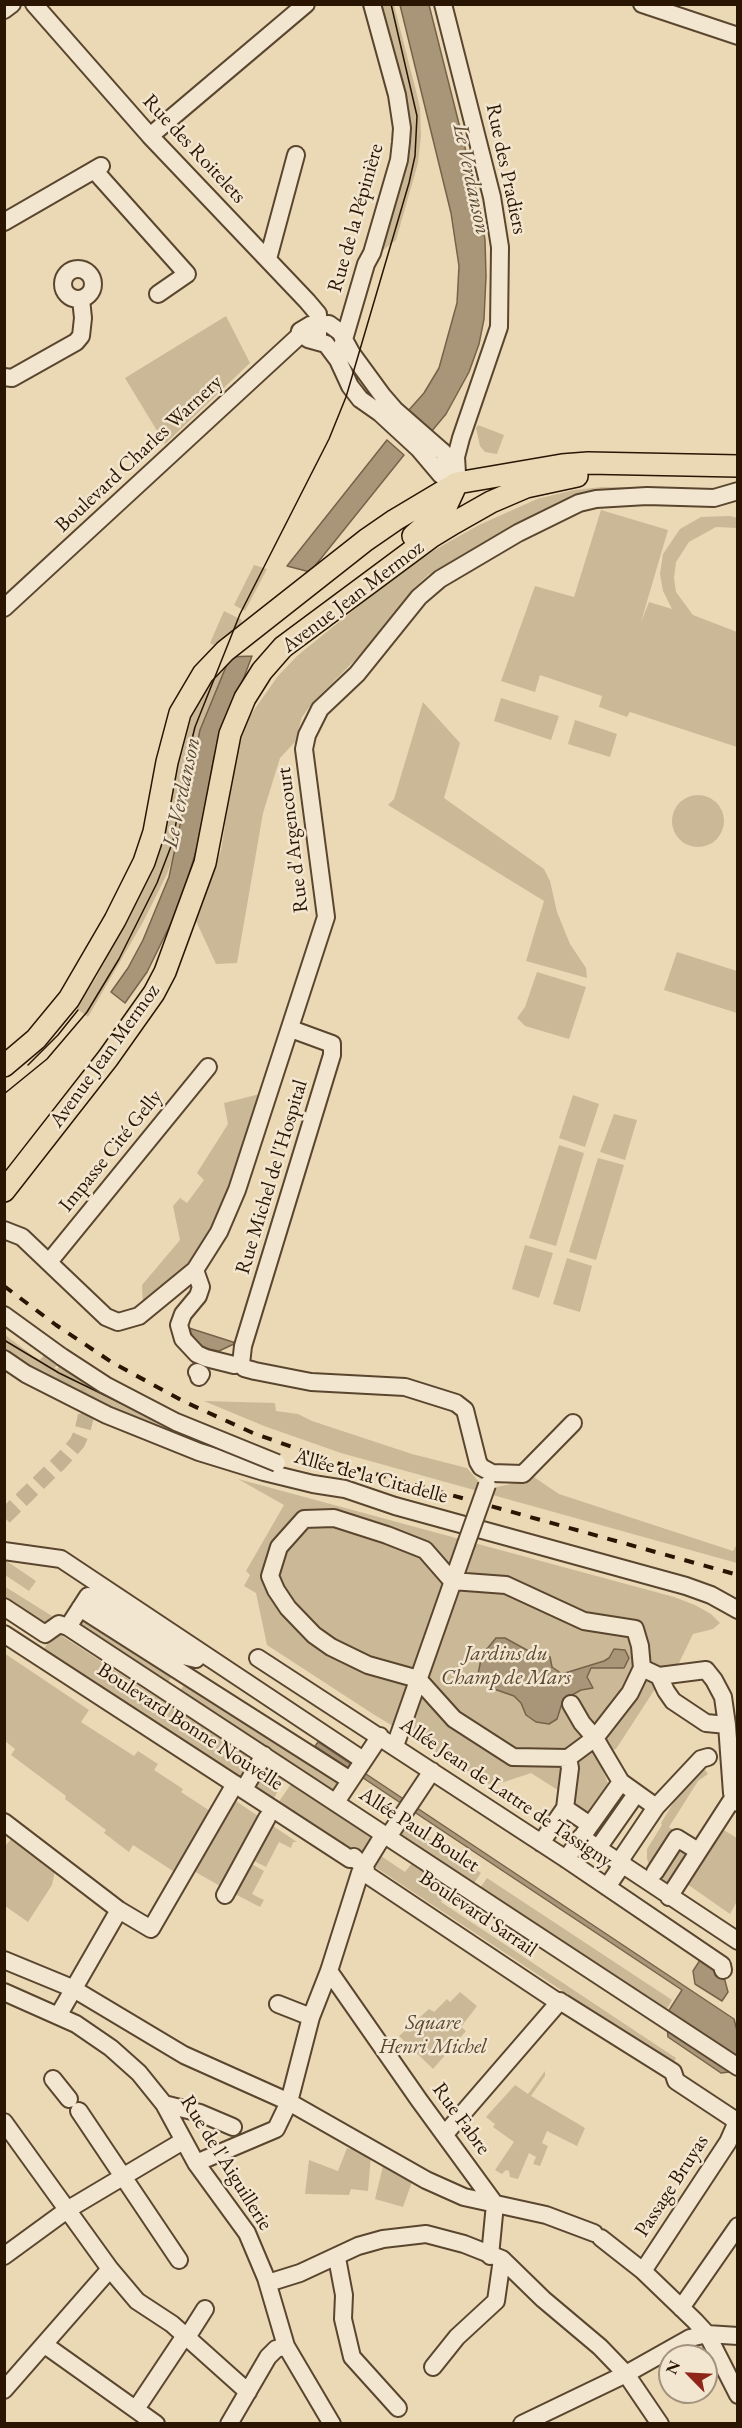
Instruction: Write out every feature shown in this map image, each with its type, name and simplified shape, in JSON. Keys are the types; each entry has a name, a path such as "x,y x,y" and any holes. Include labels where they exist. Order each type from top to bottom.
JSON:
{"main road":[{"name":"Avenue Jean Mermoz","path":"4,1066 36,1039 86,974 131,888 154,832 174,729 196,684 225,651 333,565 394,520 457,483 562,465 588,463 738,466"},
{"name":"Avenue Jean Mermoz","path":"4,1191 108,1058 154,993 165,972 205,863 226,748 237,713 262,671 283,647 431,537 491,502 526,487 590,475 630,464"},
{"path":"283,647 309,618 440,514 451,498 457,483 470,499 478,502 491,502"}],"street":[{"path":"4,10 12,4"},
{"name":"Rue des Roitelets","path":"34,4 150,136 307,301 318,314 319,323"},
{"path":"150,136 306,4"},
{"name":"Rue de la Pépinière","path":"344,339 399,160 401,142 402,128 397,94 372,4"},
{"name":"Rue des Pradiers","path":"443,4 492,196 501,247 499,327 456,456 457,483"},
{"path":"642,4 738,36"},
{"path":"268,259 296,155"},
{"path":"4,222 97,168 187,274 158,294"},
{"path":"4,377 12,378 76,342 81,336 83,318 81,299"},
{"path":"318,341 319,323 333,327 395,410 442,452 457,483"},
{"name":"Boulevard Charles Warnery","path":"6,602 299,336 300,331 319,323"},
{"path":"299,336 326,344 360,399 380,413 418,449 441,475 457,483"},
{"path":"338,360 344,339"},
{"name":"Rue d'Argencourt","path":"4,1230 22,1237 106,1317 118,1322 139,1316 195,1270 219,1232 237,1190 326,917 304,749 307,735 320,709 357,674 419,597 440,579 519,533 579,503 596,499 647,496 714,498 738,491"},
{"name":"Rue Michel de l'Hospital","path":"241,1364 243,1346 332,1055 332,1044 291,1029"},
{"name":"Impasse Cité Gelly","path":"49,1262 208,1067"},
{"path":"195,1270 201,1287 198,1296 183,1314 179,1325 183,1339 197,1354 206,1358 232,1365 241,1364 244,1368 255,1371 311,1382 405,1388 456,1403 465,1410 481,1467 486,1471 501,1474 523,1474 573,1423"},
{"path":"4,1315 105,1385 176,1422 345,1489"},
{"path":"4,1325 44,1355"},
{"name":"Allée de la Citadelle","path":"4,1359 66,1395 153,1435 264,1472 345,1489 395,1506 686,1586 711,1595 738,1610"},
{"path":"395,1746 487,1485"},
{"path":"334,1518 425,1550 452,1581 506,1585 584,1621 635,1629 640,1646 642,1668 630,1693 595,1738 568,1758 513,1757 454,1719 418,1679 356,1660 331,1647 300,1622 276,1590 270,1576 279,1547 304,1519 334,1518"},
{"path":"4,1551 61,1559 363,1760"},
{"path":"4,1607 45,1634 59,1624 71,1629 88,1596 179,1655 196,1659"},
{"path":"80,1608 350,1780"},
{"name":"Allée Paul Boulet","path":"71,1629 738,2067"},
{"name":"Boulevard Bonne Nouvelle","path":"4,1634 360,1866"},
{"path":"168,1693 181,1672 179,1655"},
{"name":"Allée Jean de Lattre de Tassigny","path":"258,1658 566,1859 722,1965 723,1970"},
{"path":"642,1668 659,1676 706,1670 723,1697 727,1725 735,1800 698,1851 669,1897"},
{"path":"659,1676 673,1701 706,1723 727,1725"},
{"path":"571,1704 582,1723 595,1738 621,1782 656,1807"},
{"path":"336,1803 380,1736"},
{"path":"4,1822 119,1910 151,1929 239,1786 264,1755"},
{"path":"607,1887 656,1807 701,1760 708,1757"},
{"path":"541,1843 565,1808 570,1768 568,1758"},
{"path":"196,2163 276,2129 289,2102 311,2017 329,1971 360,1866 386,1836 432,1771"},
{"path":"566,1859 621,1782"},
{"path":"603,1841 636,1794"},
{"path":"565,1808 586,1831 603,1841 622,1860"},
{"path":"603,1808 638,1833"},
{"path":"225,1895 267,1818"},
{"name":"Allée Jean de Lattre de Tassigny","path":"586,1831 622,1860 652,1876 669,1897 738,1941"},
{"path":"633,1905 677,1838 698,1851"},
{"name":"Boulevard Sarrail","path":"360,1866 370,1869 558,1994 560,2001 673,2072 676,2081 732,2118 737,2124"},
{"path":"58,2016 119,1910"},
{"path":"4,1960 72,1989 184,2055 289,2102 426,2181 464,2197 546,2216 597,2236 643,2271 707,2334 738,2395"},
{"name":"Rue Fabre","path":"329,1971 495,2204"},
{"name":"Rue de l'Aiguillerie","path":"4,1992 76,2024 111,2048 138,2073 164,2104 196,2163 239,2221 268,2283 286,2346 332,2424"},
{"path":"445,2134 560,2001"},
{"path":"278,2004 311,2017"},
{"path":"53,2079 124,2176 179,2260"},
{"path":"164,2104 200,2113 233,2127"},
{"path":"4,2122 110,2269 137,2301 172,2324 248,2392"},
{"name":"Passage Bruyas","path":"643,2271 728,2142 737,2124"},
{"path":"4,2256 67,2210 183,2141"},
{"path":"433,2367 457,2337 496,2301 495,2204"},
{"path":"681,2308 738,2226"},
{"path":"268,2283 300,2273 337,2258 358,2246 382,2239 426,2234 464,2244 496,2257 600,2348 626,2373 660,2424"},
{"path":"337,2258 344,2295 344,2319 352,2357 398,2408"},
{"path":"4,2390 110,2269"},
{"path":"136,2409 205,2308"},
{"path":"522,2424 626,2373 690,2338 707,2334 738,2336"},
{"path":"45,2345 156,2424"},
{"path":"229,2424 268,2357 276,2349 286,2346"}],"green space":[{"path":"380,5 394,5 420,108 421,136 418,163 396,240 378,254 403,165"},
{"path":"226,316 250,363 165,444 125,378"},
{"path":"478,425 504,435 497,454 485,452 480,446 476,428"},
{"path":"631,487 632,490 494,538 428,575 415,587 363,652 313,702 302,717 295,742 280,758 263,813 237,963 216,964 196,921 221,850 232,779 242,734 249,717 278,676 297,656 413,562 479,525 537,499 574,490"},
{"path":"601,510 668,530 641,622 649,602 672,609 663,591 660,574 663,554 680,529 701,517 730,516 737,518 737,528 716,527 689,542 676,562 674,578 676,592 693,615 737,632 737,747 630,712 627,717 599,707 602,696 540,675 535,692 501,681 535,586 574,597"},
{"path":"254,565 267,569 245,611 234,605"},
{"path":"224,611 242,620 238,631 215,646 210,643"},
{"path":"230,657 200,730 177,846 167,874 143,922 88,1017 76,1008 96,978 154,867 168,821 178,751 197,694"},
{"path":"501,698 559,716 551,740 494,721"},
{"path":"423,702 460,743 444,798 544,869 550,881 557,912 570,944 586,968 587,978 526,961 544,901 388,805 394,799"},
{"path":"575,720 617,734 610,757 568,744"},
{"path":"698,795 708,797 716,803 722,811 724,821 722,831 716,839 708,845 698,847 688,845 680,839 674,831 672,821 674,811 680,803 688,797"},
{"path":"677,952 737,971 737,1013 664,990"},
{"path":"537,972 586,987 569,1039 525,1026 517,1018 525,1007"},
{"path":"260,1094 214,1227 193,1258 143,1307 142,1285 180,1240 173,1206 180,1198 187,1203 204,1180 197,1173 228,1124 224,1103"},
{"path":"573,1095 599,1104 585,1147 559,1138"},
{"path":"614,1114 637,1120 625,1160 600,1152"},
{"path":"559,1145 584,1153 556,1246 529,1238"},
{"path":"598,1158 624,1165 596,1260 569,1252"},
{"path":"525,1245 553,1253 539,1298 512,1289"},
{"path":"567,1258 592,1266 580,1312 553,1304"},
{"path":"4,1334 33,1356 57,1369 63,1361 216,1441 214,1449 127,1417 5,1354"},
{"path":"204,1401 275,1403 276,1411 298,1414 312,1421 412,1454 467,1468 479,1482 478,1491 341,1453 264,1426"},
{"path":"528,1473 559,1494 733,1551 737,1544 737,1563 489,1494 492,1488 520,1482"},
{"name":"Jardins du Champ de Mars","path":"238,1479 674,1597 711,1614 720,1623 713,1629 693,1634 677,1667 666,1672 616,1749 609,1751 599,1761 610,1788 588,1816 574,1807 564,1794 531,1773 495,1785 489,1784 373,1714 267,1645 256,1593 244,1586 250,1575 246,1571 284,1505"},
{"path":"5,1560 36,1581 29,1591 5,1575"},
{"path":"4,1586 52,1616 46,1624 5,1596"},
{"path":"84,1616 174,1673 166,1685 77,1628"},
{"path":"59,1634 247,1756 248,1770 244,1777 239,1778 44,1649 52,1636"},
{"path":"4,1653 89,1710 81,1722 134,1756 138,1751 158,1764 154,1770 183,1789 181,1792 210,1811 173,1871 133,1845 129,1852 104,1833 106,1830 65,1799 66,1796 11,1755 15,1749 5,1741"},
{"path":"187,1681 341,1782 332,1794 178,1693"},
{"path":"704,1768 708,1774 698,1781 669,1827 677,1833 650,1867 647,1849 662,1825 661,1823 682,1789"},
{"path":"272,1772 284,1780 273,1800 254,1787 261,1775"},
{"path":"291,1784 374,1838 364,1859 278,1803"},
{"path":"233,1799 258,1816 220,1886 192,1870"},
{"path":"405,1823 481,1873 472,1886 396,1836"},
{"path":"270,1824 297,1842 293,1842 291,1848 279,1842 266,1867 252,1860"},
{"path":"722,1829 737,1838 737,1901 730,1914 687,1884"},
{"path":"15,1835 56,1867 52,1885 28,1922 5,1906 4,1847"},
{"path":"679,1841 695,1852 671,1886 657,1874"},
{"path":"383,1844 387,1846 381,1856 405,1872 412,1863 436,1878 430,1888 444,1897 441,1902 676,2058 673,2064 369,1863"},
{"path":"250,1863 264,1871 252,1894 264,1900 260,1907 233,1893"},
{"path":"487,1878 672,2000 664,2014 478,1891"},
{"name":"Square Henri Michel","path":"460,1992 477,2006 461,2027 466,2031 433,2069 399,2036 429,2009 434,2012 447,1999 450,2002"},
{"path":"545,2071 545,2076 531,2096 585,2128 577,2146 547,2131 542,2143 548,2146 540,2166 533,2164 536,2157 529,2153 518,2179 510,2177 509,2171 506,2170 502,2174 495,2170 514,2142 493,2127 495,2124 486,2117 515,2085 528,2094"},
{"path":"353,2146 371,2155 368,2191 351,2189 349,2195 305,2194 309,2160 338,2171 347,2148 350,2149"},
{"path":"384,2162 413,2179 403,2207 375,2199"}],"water":[{"name":"Le Verdanson","path":"400,5 429,5 480,207 485,240 484,319 479,344 469,372 446,414 431,432 408,411 424,393 439,368 457,303 459,266 451,213"},
{"path":"387,440 404,455 310,572 287,566"},
{"path":"252,656 214,757 200,838 179,907 147,972 125,1003 111,992 128,968 143,940 169,877 200,730 230,657"},
{"path":"189,1328 236,1343 219,1351 204,1348 193,1338"},
{"path":"496,1638 505,1638 534,1654 550,1657 552,1667 562,1674 604,1661 609,1658 614,1649 625,1650 629,1658 624,1668 591,1668 587,1677 593,1688 581,1690 563,1700 557,1719 549,1724 536,1722 526,1715 521,1703 514,1696 494,1689 478,1674 482,1655"},
{"path":"318,1742 734,2019 737,2031 737,2071 721,2073 668,2037 666,2015 682,1990 315,1746"},
{"path":"704,1954 721,1966 728,1992 722,2001 695,1984 693,1971"}],"tunnel":[{"path":"4,1517 77,1443 86,1416 83,1402 76,1388 44,1355"}],"tram line":[{"path":"4,1094 47,1059 87,1012 119,959 157,883 173,841 186,763 195,727 240,614 329,439 346,397 415,156 417,116 391,4"},
{"path":"28,1065 58,1035 78,1010"},
{"path":"4,1340 59,1373 131,1408 215,1442 278,1462"}],"railway":[{"path":"4,1286 56,1325 113,1363 185,1402 253,1433 340,1464 738,1575"}]}
